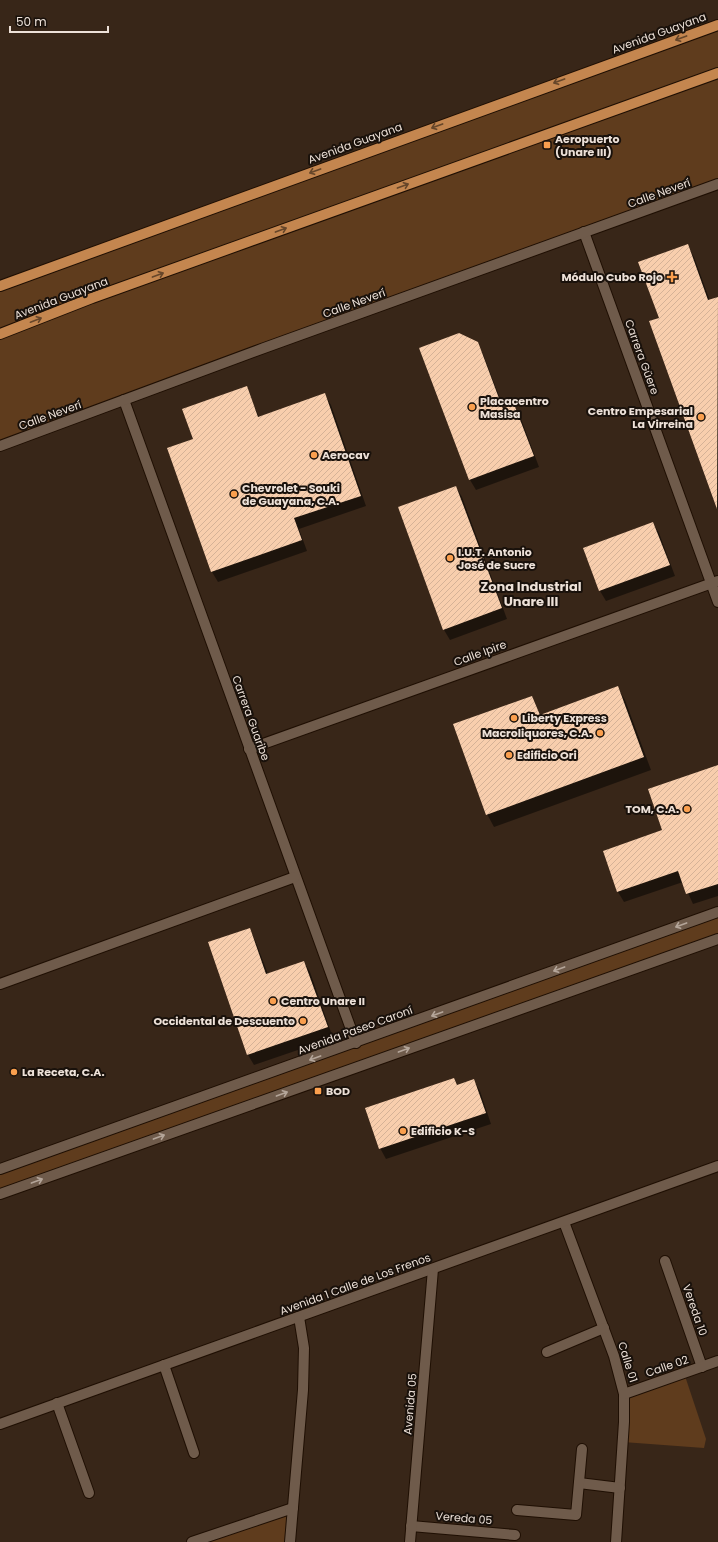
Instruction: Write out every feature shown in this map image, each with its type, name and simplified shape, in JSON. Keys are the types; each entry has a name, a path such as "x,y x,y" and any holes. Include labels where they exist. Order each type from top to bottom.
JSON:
{"main road":[{"name":"Avenida Guayana","path":"0,286 718,25"},
{"name":"Avenida Guayana","path":"0,334 107,293 718,73"}],"street":[{"name":"Calle Neverí","path":"0,446 718,184"},
{"name":"Carrera Güere","path":"584,232 715,582 718,602"},
{"name":"Carrera Guaribe","path":"124,400 356,1043"},
{"name":"Calle Ipire","path":"250,749 715,582"},
{"path":"0,984 295,877"},
{"name":"Avenida Paseo Caroní","path":"0,1169 356,1043 718,912"},
{"path":"0,1194 718,939"},
{"name":"Avenida 1 Calle de Los Frenos","path":"0,1424 718,1166"},
{"name":"Calle 01","path":"564,1222 604,1328 619,1372 624,1394 624,1422 616,1542"},
{"name":"Vereda 10","path":"665,1261 702,1367"},
{"name":"Avenida 05","path":"410,1542 433,1269"},
{"path":"290,1542 304,1360 303,1336 299,1317"},
{"path":"547,1352 604,1328"},
{"name":"Calle 02","path":"624,1394 718,1361"},
{"path":"164,1365 194,1453"},
{"path":"57,1403 89,1493"},
{"path":"518,1510 576,1515 582,1449"},
{"path":"579,1483 620,1488"},
{"path":"192,1542 293,1508"},
{"name":"Vereda 05","path":"411,1526 515,1535"}],"shaded area":[{"path":"718,25 718,184 0,445 0,286"},
{"path":"718,912 718,939 0,1194 0,1169"},
{"path":"684,1373 706,1439 704,1448 623,1442 624,1394"},
{"path":"293,1508 290,1542 192,1542"}],"building":[{"name":"Centro Empesarial La Virreina","path":"688,244 708,300 718,297 717,509 649,321 659,318 638,262"},
{"name":"Placacentro Masisa","path":"459,333 478,342 503,409 514,404 534,456 469,480 419,348"},
{"name":"Chevrolet - Souki de Guayana, C.A.","path":"247,386 258,417 325,393 361,496 294,518 302,540 211,572 167,448 193,439 182,409"},
{"name":"I.U.T. Antonio José de Sucre","path":"456,486 502,608 443,630 398,507"},
{"path":"653,522 670,565 599,591 583,548"},
{"path":"618,686 644,757 486,815 453,724 532,696 540,715"},
{"name":"TOM, C.A.","path":"718,765 718,884 686,894 678,871 617,892 603,851 662,830 648,789"},
{"name":"Centro Unare II","path":"250,928 266,974 304,961 328,1027 247,1055 208,942"},
{"name":"Edificio K-S","path":"454,1078 457,1085 474,1079 486,1113 379,1149 365,1108"}],"place":[{"name":"Aeropuerto (Unare III)","path":"547,145"},
{"name":"Módulo Cubo Rojo","path":"672,277"},
{"name":"Placacentro Masisa","path":"472,407"},
{"name":"Centro Empesarial La Virreina","path":"701,417"},
{"name":"Aerocav","path":"314,455"},
{"name":"Chevrolet - Souki de Guayana, C.A.","path":"234,494"},
{"name":"I.U.T. Antonio José de Sucre","path":"450,558"},
{"name":"Liberty Express","path":"514,718"},
{"name":"Macroliquores, C.A.","path":"600,733"},
{"name":"Edificio Ori","path":"509,755"},
{"name":"TOM, C.A.","path":"687,809"},
{"name":"Centro Unare II","path":"273,1001"},
{"name":"Occidental de Descuento","path":"303,1021"},
{"name":"La Receta, C.A.","path":"14,1072"},
{"name":"BOD","path":"318,1091"},
{"name":"Edificio K-S","path":"403,1131"}],"district":[{"name":"Zona Industrial Unare III","path":"531,594"}]}
